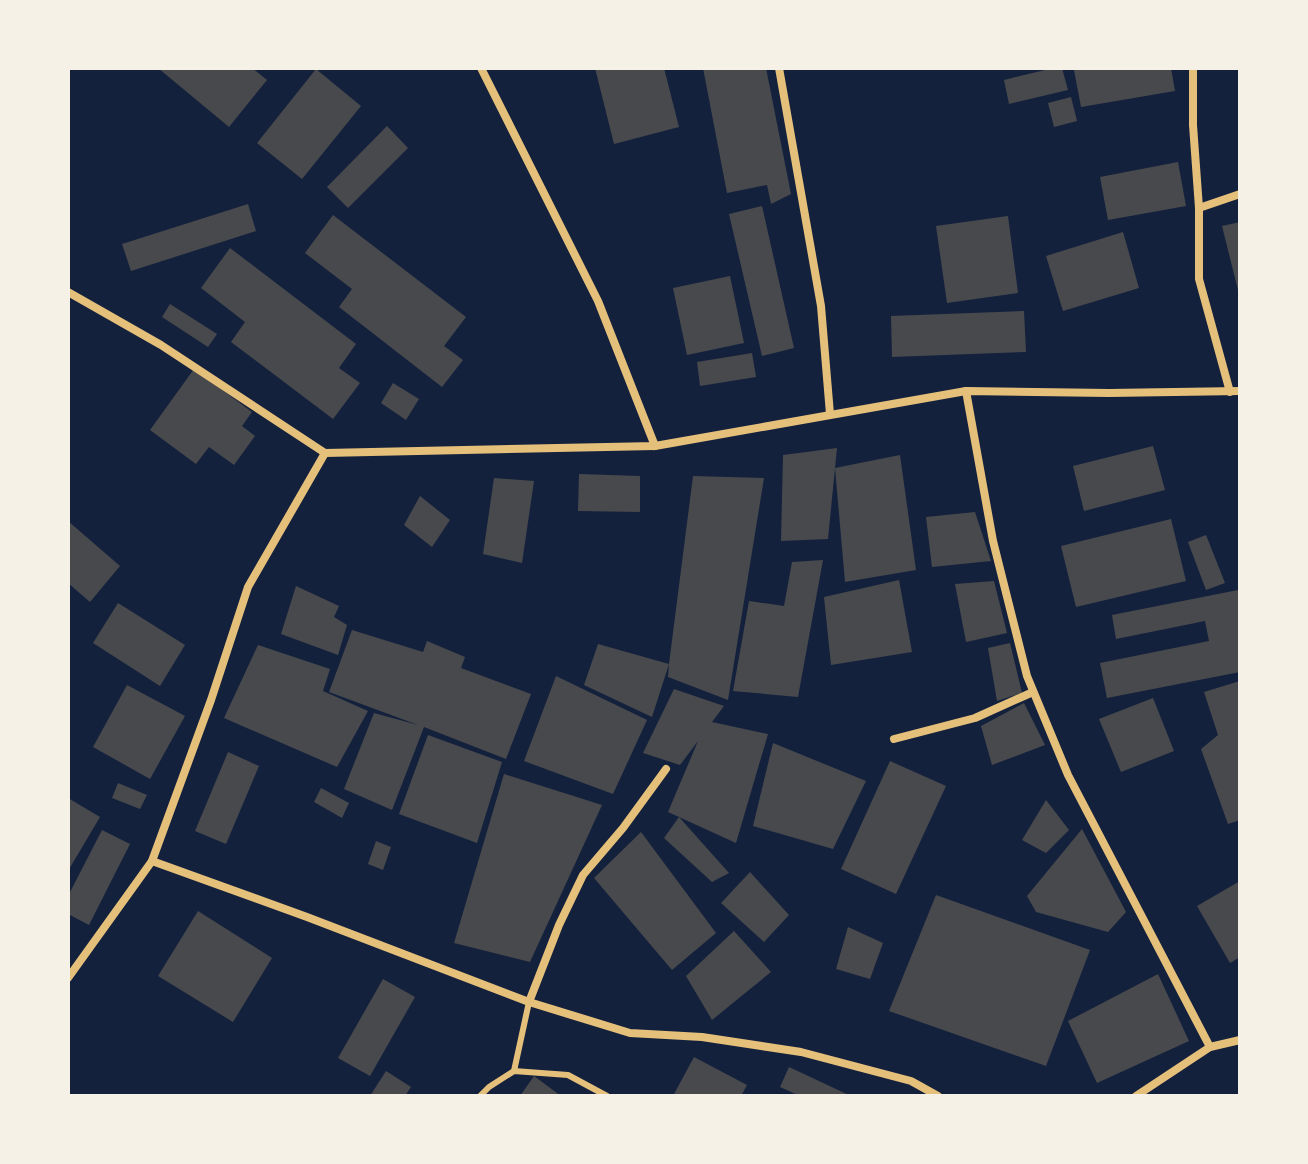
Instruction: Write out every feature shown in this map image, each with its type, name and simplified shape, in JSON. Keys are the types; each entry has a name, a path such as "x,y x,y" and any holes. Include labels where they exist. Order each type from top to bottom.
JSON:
{"street":[{"path":"481,68 598,301 655,446"},
{"path":"779,68 821,306 830,414"},
{"path":"68,292 161,345 325,453 655,446 966,391 1235,392 1199,279 1193,68"},
{"path":"1199,208 1240,194"},
{"path":"966,391 993,541 1027,676 1068,775 1210,1047"},
{"path":"68,978 152,861 211,700 248,587 325,453"},
{"path":"894,739 975,718 1033,692"},
{"path":"529,1002 559,925 583,875 623,828 666,769"},
{"path":"152,861 529,1002 630,1033 702,1037 801,1052 911,1081 938,1096"},
{"path":"1136,1096 1210,1047 1240,1040"}],"lane":[{"path":"514,1071 529,1002"},
{"path":"480,1096 514,1071 568,1075 607,1096"}],"building":[{"path":"158,68 252,68 267,80 229,127"},
{"path":"595,68 664,68 679,127 614,144"},
{"path":"703,68 766,68 791,194 771,204 767,185 727,193"},
{"path":"1062,68 1068,90 1009,104 1004,80"},
{"path":"1171,68 1175,91 1081,107 1074,70"},
{"path":"316,69 361,106 302,179 257,143"},
{"path":"1071,97 1077,121 1054,127 1048,103"},
{"path":"387,126 408,148 348,208 327,187"},
{"path":"1178,162 1186,206 1108,220 1100,177"},
{"path":"248,204 256,231 131,271 122,244"},
{"path":"762,206 794,348 762,356 729,214"},
{"path":"333,215 466,317 444,346 463,360 442,387 339,307 352,289 305,253"},
{"path":"1008,216 1018,293 947,303 936,226"},
{"path":"1240,222 1240,294 1239,294 1222,226"},
{"path":"1123,232 1139,288 1063,311 1046,256"},
{"path":"230,248 356,344 339,368 360,383 333,419 231,342 245,322 201,288"},
{"path":"730,276 744,343 687,355 673,288"},
{"path":"170,304 217,334 208,347 162,317"},
{"path":"1024,311 1026,352 892,357 891,316"},
{"path":"752,353 756,377 700,386 697,362"},
{"path":"194,369 252,412 242,426 255,436 234,465 209,447 196,464 150,430"},
{"path":"393,383 419,399 406,420 381,403"},
{"path":"1153,446 1165,490 1084,511 1073,466"},
{"path":"837,448 828,539 781,541 783,455"},
{"path":"900,455 916,570 845,582 835,468"},
{"path":"579,474 640,476 640,512 578,511"},
{"path":"693,476 764,478 728,700 668,677"},
{"path":"494,478 534,481 522,563 483,554"},
{"path":"420,496 450,520 432,547 404,525"},
{"path":"975,512 991,561 932,567 926,517"},
{"path":"1171,519 1186,581 1076,607 1061,546"},
{"path":"68,521 120,566 90,602 68,583"},
{"path":"1206,535 1225,583 1206,590 1188,542"},
{"path":"823,560 798,697 733,691 749,601 784,606 792,562"},
{"path":"899,580 912,652 831,665 824,597"},
{"path":"994,581 1007,633 966,642 955,584"},
{"path":"296,586 339,606 334,617 347,625 338,655 281,634"},
{"path":"1238,590 1240,672 1107,698 1100,663 1209,641 1205,621 1116,639 1112,615"},
{"path":"118,603 185,645 160,686 93,643"},
{"path":"352,630 423,652 427,641 465,657 461,668 531,694 506,759 424,727 392,810 344,789 374,713 418,725 329,692"},
{"path":"1010,643 1022,693 997,701 988,648"},
{"path":"598,644 669,664 652,717 584,685"},
{"path":"258,645 330,669 323,691 368,711 337,767 224,718"},
{"path":"556,676 647,720 613,794 524,761"},
{"path":"1240,681 1240,820 1228,824 1201,749 1218,735 1204,692"},
{"path":"127,685 185,716 150,779 93,747"},
{"path":"674,689 724,706 712,722 768,734 736,843 668,812 698,741 680,765 643,753"},
{"path":"1153,698 1174,751 1121,772 1099,719"},
{"path":"1024,703 1045,745 992,765 981,726"},
{"path":"428,735 502,762 477,843 399,814"},
{"path":"773,743 866,781 833,849 753,826"},
{"path":"228,752 259,766 226,844 195,831"},
{"path":"890,761 946,786 896,894 841,869"},
{"path":"504,774 602,805 530,962 454,943"},
{"path":"118,783 147,795 140,809 112,798"},
{"path":"321,788 349,803 342,818 314,802"},
{"path":"68,798 100,817 68,871"},
{"path":"1046,800 1069,830 1046,853 1022,840"},
{"path":"679,817 729,873 712,882 664,838"},
{"path":"1082,829 1126,912 1108,932 1036,912 1027,896"},
{"path":"102,830 130,844 89,925 68,914 68,896"},
{"path":"641,832 716,933 672,970 594,878"},
{"path":"376,841 391,847 383,870 368,864"},
{"path":"750,872 789,915 764,942 721,903"},
{"path":"1240,881 1240,957 1230,963 1197,906"},
{"path":"936,895 1090,950 1046,1066 889,1011"},
{"path":"198,911 272,958 233,1022 158,976"},
{"path":"848,927 883,943 870,979 836,969"},
{"path":"734,931 771,972 712,1020 686,976"},
{"path":"1158,974 1189,1041 1097,1083 1068,1021"},
{"path":"383,979 415,997 370,1076 338,1058"},
{"path":"694,1057 747,1085 741,1096 673,1096"},
{"path":"789,1067 851,1096 800,1096 780,1087"},
{"path":"386,1071 411,1087 405,1096 370,1096"},
{"path":"534,1076 561,1096 520,1096"}]}
